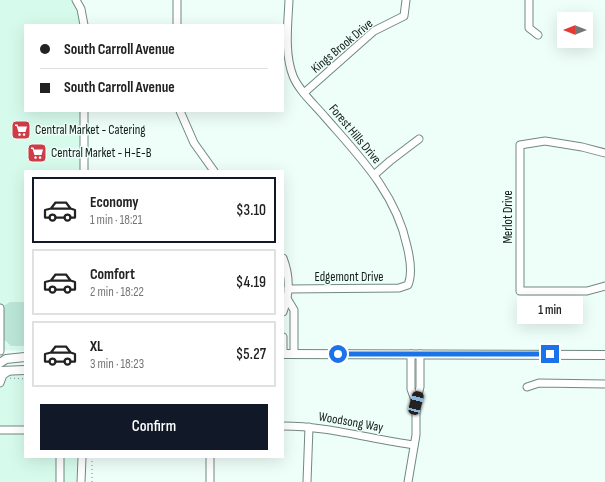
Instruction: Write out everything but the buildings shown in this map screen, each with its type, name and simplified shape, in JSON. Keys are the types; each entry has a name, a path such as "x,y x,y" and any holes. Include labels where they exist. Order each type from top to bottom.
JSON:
{"main road":[{"path":"284,354 605,355"},
{"path":"0,356 24,357"},
{"path":"0,363 6,360 24,357"},
{"path":"2,376 24,370"}],"street":[{"path":"76,0 81,9 84,24"},
{"path":"177,0 177,24"},
{"name":"Forest Hills Drive","path":"289,0 288,46 290,66 293,76 304,94 382,185 397,213 406,239 411,273 408,285"},
{"name":"Kings Brook Drive","path":"304,94 374,31 404,16 406,0"},
{"path":"529,0 529,28 538,35"},
{"path":"84,112 84,170"},
{"path":"180,112 194,143 213,170"},
{"path":"374,175 390,160 419,139"},
{"name":"Merlot Drive","path":"605,153 545,140 520,145 520,291 587,291 605,286"},
{"path":"284,260 287,268 288,289 288,300 284,310"},
{"name":"Edgemont Drive","path":"288,289 399,288 408,285"},
{"path":"288,300 294,310 294,354"},
{"path":"0,308 0,351"},
{"path":"411,354 411,389 416,403"},
{"path":"408,482 414,444 416,403 420,387 420,354"},
{"path":"527,387 539,383 605,384"},
{"name":"Woodsong Way","path":"284,426 308,427 414,444"},
{"path":"306,482 308,427"},
{"path":"0,430 24,430"},
{"path":"60,458 60,482"},
{"path":"81,482 82,458"},
{"path":"210,458 210,482"}],"path":[{"path":"2,376 24,379"},
{"path":"92,458 92,482"}],"shaded area":[{"path":"0,0 81,0 88,24 24,24 24,112 88,112 88,170 24,170 24,351 0,350"},
{"path":"10,302 24,302 24,346 11,346 4,341 3,306"},
{"path":"11,373 24,375 24,458 77,458 76,482 0,482 0,374"}],"place":[{"name":"Central Market - Catering","path":"21,130"},
{"name":"Central Market - H-E-B","path":"37,153"}],"route":[{"path":"338,354 550,354"}]}
